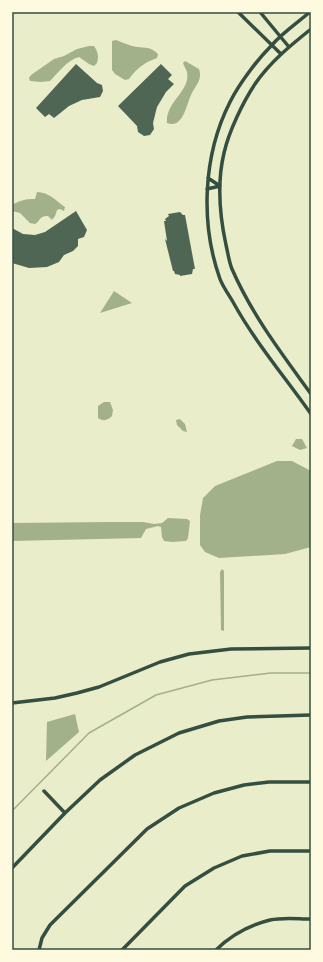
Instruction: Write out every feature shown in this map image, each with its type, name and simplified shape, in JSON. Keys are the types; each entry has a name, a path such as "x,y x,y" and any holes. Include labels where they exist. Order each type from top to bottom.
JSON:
{"street":[{"path":"238,12 281,54"},
{"path":"260,12 289,47"},
{"path":"310,12 271,45 250,72 230,102 216,137 207,189 209,237 220,279 243,320 311,414"},
{"path":"311,29 281,54 255,84 238,114 224,153 220,186 222,225 232,267 247,299 264,328 311,394"},
{"path":"208,178 220,186"},
{"path":"207,189 220,186"},
{"path":"12,703 55,698 99,687 160,662 189,654 231,649 311,648"},
{"path":"12,868 65,813 100,780 135,755 179,733 219,721 247,717 311,714"},
{"path":"39,950 42,938 50,925 147,829 179,808 214,793 244,785 268,782 311,782"},
{"path":"44,792 65,813"},
{"path":"122,950 185,886 214,868 242,856 270,851 311,851"},
{"path":"216,950 226,940 246,929 271,920 311,919"}],"shaded area":[{"path":"116,40 136,47 152,49 158,54 157,58 145,64 129,79 125,80 115,74 112,70 112,41"},
{"path":"94,46 98,54 97,63 94,66 79,57 67,64 50,81 30,81 29,78 31,75 54,59 64,56 77,49"},
{"path":"185,61 199,69 199,80 180,120 177,123 167,123 167,116 170,109 182,91 187,79 187,72 183,63"},
{"path":"37,192 41,192 52,197 65,207 64,211 60,209 57,210 52,220 48,216 43,216 35,224 30,223 20,213 12,211 12,205 23,200 35,199"},
{"path":"114,291 132,303 100,313"},
{"path":"104,402 110,402 113,410 112,416 104,420 98,418 98,406"},
{"path":"180,419 185,424 187,432 183,431 177,425 176,420"},
{"path":"296,439 302,439 307,448 300,450 292,446"},
{"path":"277,461 292,461 311,471 311,547 285,554 219,558 205,552 200,545 200,515 203,498 215,486"},
{"path":"168,518 187,519 190,521 188,538 186,541 164,541 161,527 158,526 146,529 141,538 12,541 12,523 143,522 154,524 162,523"},
{"path":"222,569 224,571 224,631 221,630 220,572"},
{"path":"75,714 79,732 46,761 47,722"}],"building":[{"path":"76,64 97,83 102,85 103,91 100,97 82,100 69,106 54,118 49,114 45,117 36,108"},
{"path":"161,64 172,75 168,79 174,84 166,92 157,107 153,123 154,129 150,135 144,136 138,132 137,126 118,106"},
{"path":"76,211 87,230 84,237 78,239 78,246 73,251 64,255 59,262 47,267 29,268 12,263 12,228 23,234 35,235 45,232"},
{"path":"180,212 185,215 195,269 193,269 192,274 180,276 175,274 173,271 165,239 167,241 164,221 166,221 165,219 169,216 168,214"}],"waterway":[{"path":"12,811 89,733 156,695 212,680 271,673 311,673"}]}
